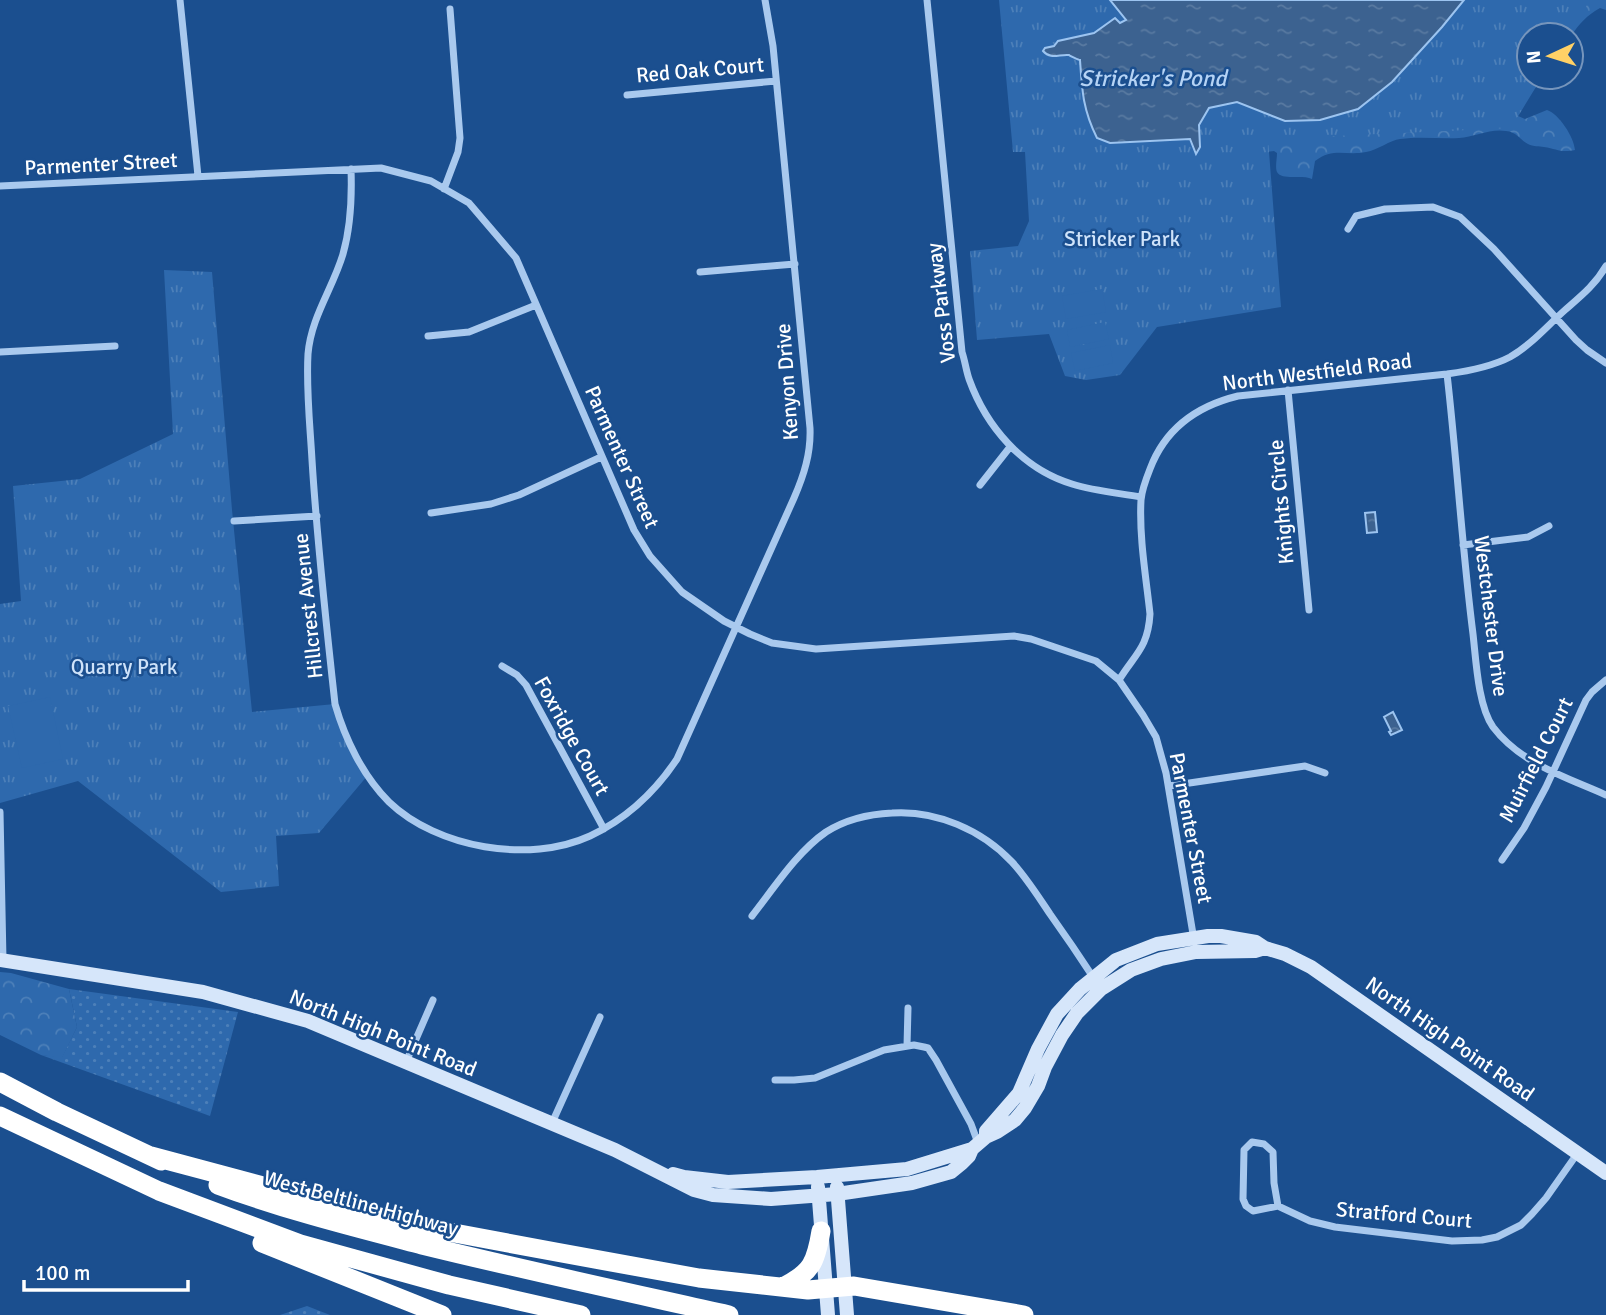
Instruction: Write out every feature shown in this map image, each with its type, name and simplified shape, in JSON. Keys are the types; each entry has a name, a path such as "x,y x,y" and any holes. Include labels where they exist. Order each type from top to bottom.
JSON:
{"highway":[{"name":"West Beltline Highway","path":"0,1082 57,1112 215,1185 271,1204 471,1257 729,1315"},
{"path":"0,1116 159,1191 300,1244 449,1285 581,1315"},
{"path":"151,1156 406,1224 699,1278 808,1290 836,1287 1024,1315"},
{"path":"195,1204 226,1229 442,1315"},
{"path":"783,1287 801,1277 810,1267 817,1254 821,1231"}],"street":[{"path":"180,0 198,176"},
{"name":"Kenyon Drive","path":"604,829 628,814 665,777 677,759 801,483 810,452 795,264 773,46 765,0"},
{"name":"Voss Parkway","path":"927,0 962,352 969,379 994,426 1010,447 1031,464 1051,476 1073,484 1141,497"},
{"path":"444,189 458,152 460,138 450,9"},
{"name":"Red Oak Court","path":"626,95 776,81"},
{"name":"Parmenter Street","path":"0,186 381,168 431,181 469,203 516,258 634,530 650,556 682,592 724,621 772,643 816,649 1014,636 1096,661 1119,680 1156,737 1169,786 1195,945"},
{"name":"Hillcrest Avenue","path":"351,169 348,234 343,255 312,329 307,384 335,704 340,722 351,749 389,802 416,822 451,839 478,846 530,849 573,842 604,829"},
{"path":"1349,229 1356,216 1385,209 1433,207 1460,217 1494,249 1587,350 1606,363"},
{"path":"700,272 795,264"},
{"name":"North Westfield Road","path":"1119,680 1139,653 1149,624 1141,497 1154,458 1167,437 1182,422 1221,400 1238,396 1474,370 1511,356 1536,337 1596,282 1606,266"},
{"path":"428,336 469,332 536,305"},
{"path":"0,352 116,346"},
{"name":"Westchester Drive","path":"1447,374 1480,695 1492,726 1518,752 1537,765 1606,795"},
{"name":"Knights Circle","path":"1288,390 1309,610"},
{"path":"980,485 1010,447"},
{"path":"430,513 491,504 519,495 601,457"},
{"path":"234,521 317,516"},
{"path":"1463,545 1528,537 1549,526"},
{"name":"Foxridge Court","path":"502,666 517,675 526,685 604,829"},
{"name":"Muirfield Court","path":"1502,860 1524,828 1586,700 1606,680"},
{"path":"1169,786 1306,766 1325,773"},
{"path":"0,812 1,960"},
{"path":"752,916 811,844 828,831 863,817 902,812 924,815 962,827 981,837 1012,862 1097,983"},
{"name":"North High Point Road","path":"656,1171 728,1182 836,1176 907,1169 979,1143 1015,1120 1025,1108 1062,1035 1097,983 1195,945 1255,951 1265,948 1311,967 1606,1173"},
{"name":"North High Point Road","path":"1,960 203,992 308,1021 608,1148 694,1190 713,1195 771,1199 819,1196 934,1178 962,1163 979,1143"},
{"path":"406,1062 433,1000"},
{"path":"907,1046 908,1007"},
{"path":"552,1124 600,1017"},
{"path":"775,1080 815,1078 884,1050 914,1045 928,1048 979,1143"},
{"name":"Stratford Court","path":"1278,1206 1273,1152 1264,1144 1252,1142 1244,1150 1243,1199 1246,1206 1253,1211 1278,1206 1310,1221 1335,1227 1452,1241 1482,1240 1510,1232 1527,1220 1546,1198 1577,1154"},
{"path":"828,1315 836,1287 836,1176"},
{"path":"817,1177 821,1231 836,1287 847,1315"}],"green space":[{"name":"Stricker Park","path":"999,0 1590,0 1577,21 1515,21 1515,91 1533,91 1511,128 1268,139 1281,307 1157,327 1120,375 1086,380 1065,376 1049,334 977,340 970,251 1018,246 1029,221 1025,152 1013,152"},
{"path":"1464,0 1606,0 1606,10 1600,8 1583,21 1515,21 1515,91 1533,91 1518,109 1518,116 1525,119 1547,110 1552,112 1565,127 1575,150 1562,151 1532,146 1513,133 1500,130 1459,138 1407,138 1366,152 1328,154 1315,161 1312,179 1280,175 1276,168 1277,153 1274,151 1200,147"},
{"name":"Quarry Park","path":"164,270 212,272 252,712 335,704 340,722 368,775 319,833 276,836 279,886 221,892 78,781 0,803 0,604 21,601 13,486 80,479 173,434"},
{"path":"1102,289 1106,312 1066,319 1062,296"},
{"path":"1105,322 1109,339 1070,347 1067,330"},
{"path":"1110,345 1113,363 1075,371 1071,353"},
{"path":"50,697 63,759 22,768 8,706"},
{"path":"0,972 69,989 77,1027 62,1058 41,1055 0,1035"},
{"path":"69,989 238,1012 210,1116 41,1055 62,1057 77,1027"},
{"path":"307,1306 330,1315 280,1315"}],"water":[{"name":"Stricker's Pond","path":"1110,0 1464,0 1392,82 1358,109 1320,120 1285,121 1237,102 1209,108 1199,125 1200,147 1196,154 1190,139 1110,143 1097,138 1084,100 1080,60 1069,55 1049,55 1043,51 1058,41 1094,33 1115,18 1120,23 1126,20"},
{"path":"1375,512 1377,532 1367,533 1365,513"},
{"path":"1393,712 1402,730 1391,735 1384,717"}]}
